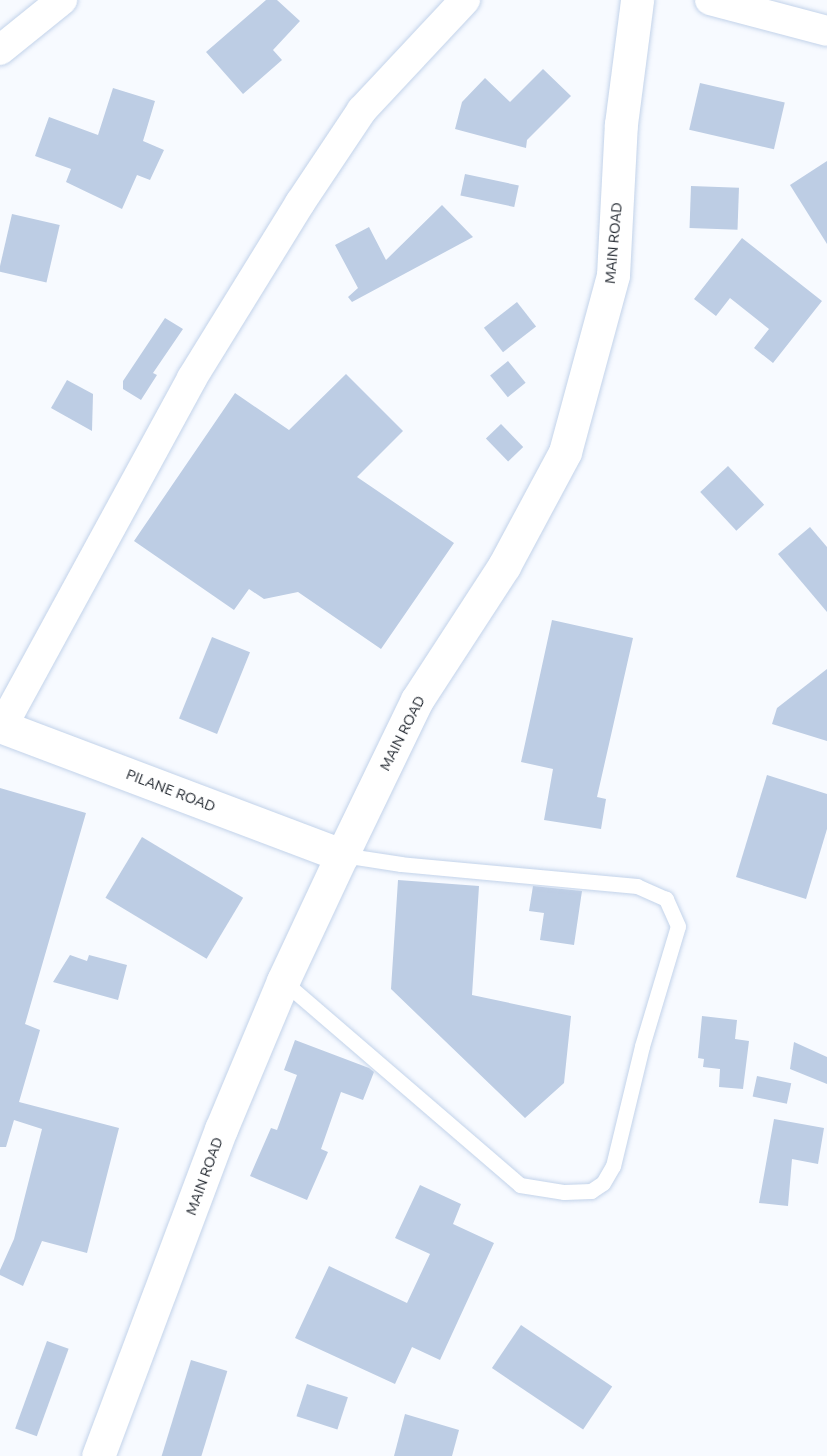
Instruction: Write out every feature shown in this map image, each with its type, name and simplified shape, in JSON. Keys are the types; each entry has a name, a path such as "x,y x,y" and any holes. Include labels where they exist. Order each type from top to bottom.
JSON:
{"main road":[{"name":"MAIN ROAD","path":"98,1456 221,1129 283,981 417,700 504,566 565,452 613,275 621,124 637,0"},
{"name":"PILANE ROAD","path":"1,727 342,855"}],"street":[{"path":"0,50 62,0"},
{"path":"1,727 192,378 294,212 362,110 465,0"},
{"path":"710,0 827,31"}],"lane":[{"path":"283,981 520,1185 573,1192 591,1191 603,1183 613,1166 642,1046 678,926 666,899 637,886 401,864 342,855"}],"building":[{"path":"266,0 277,0 300,21 273,50 282,60 243,94 206,52"},
{"path":"543,69 571,96 527,140 526,148 455,129 462,102 485,78 510,102"},
{"path":"700,83 785,103 774,149 689,130"},
{"path":"113,88 155,101 143,141 164,150 150,180 137,175 122,209 66,182 71,169 35,156 49,117 98,135"},
{"path":"827,161 827,244 790,185"},
{"path":"465,174 519,185 514,207 460,196"},
{"path":"691,186 739,188 738,230 690,228"},
{"path":"442,205 473,237 352,302 348,297 358,288 335,245 369,227 386,260"},
{"path":"12,214 60,225 46,283 0,272"},
{"path":"742,238 822,301 773,363 754,348 769,329 730,298 716,316 694,299"},
{"path":"517,302 536,326 503,352 484,328"},
{"path":"165,318 183,329 153,373 157,375 141,400 123,389 123,381"},
{"path":"508,361 526,383 508,397 490,375"},
{"path":"346,374 403,431 357,477 454,543 381,649 298,592 264,599 249,589 234,610 134,541 235,393 289,430"},
{"path":"67,380 93,394 92,431 51,408"},
{"path":"501,424 523,447 508,462 486,439"},
{"path":"728,466 764,505 736,531 700,492"},
{"path":"810,527 827,547 827,612 778,554"},
{"path":"552,620 633,638 597,797 606,799 601,829 544,820 553,769 521,762"},
{"path":"212,637 250,652 217,734 179,719"},
{"path":"827,669 827,741 772,724 777,708"},
{"path":"767,775 827,794 827,829 806,899 736,877"},
{"path":"0,788 86,813 25,1024 40,1030 19,1102 119,1128 87,1253 42,1241 23,1286 0,1275 0,1270 14,1239 42,1129 14,1120 6,1147 0,1147"},
{"path":"142,837 243,898 207,959 105,898"},
{"path":"398,880 479,886 472,995 571,1016 564,1083 525,1118 391,989"},
{"path":"533,886 582,891 574,945 540,940 544,913 529,911"},
{"path":"70,955 87,961 89,955 127,965 118,1000 53,982"},
{"path":"702,1016 737,1020 735,1039 749,1041 743,1089 719,1087 720,1069 703,1067 704,1059 698,1058"},
{"path":"295,1040 369,1068 374,1072 363,1100 341,1092 321,1149 328,1152 307,1200 250,1176 271,1128 277,1130 297,1075 284,1070"},
{"path":"794,1042 827,1057 827,1084 790,1069"},
{"path":"757,1076 791,1083 787,1104 753,1097"},
{"path":"774,1119 824,1128 818,1164 792,1159 788,1206 759,1203"},
{"path":"420,1185 461,1204 453,1224 494,1243 440,1360 412,1347 395,1384 295,1338 329,1266 407,1303 430,1254 395,1238"},
{"path":"521,1325 612,1387 583,1430 492,1368"},
{"path":"47,1341 69,1349 37,1436 15,1428"},
{"path":"191,1360 227,1371 201,1456 162,1456"},
{"path":"307,1384 348,1397 337,1430 296,1416"},
{"path":"405,1414 459,1430 452,1456 394,1456"}]}
